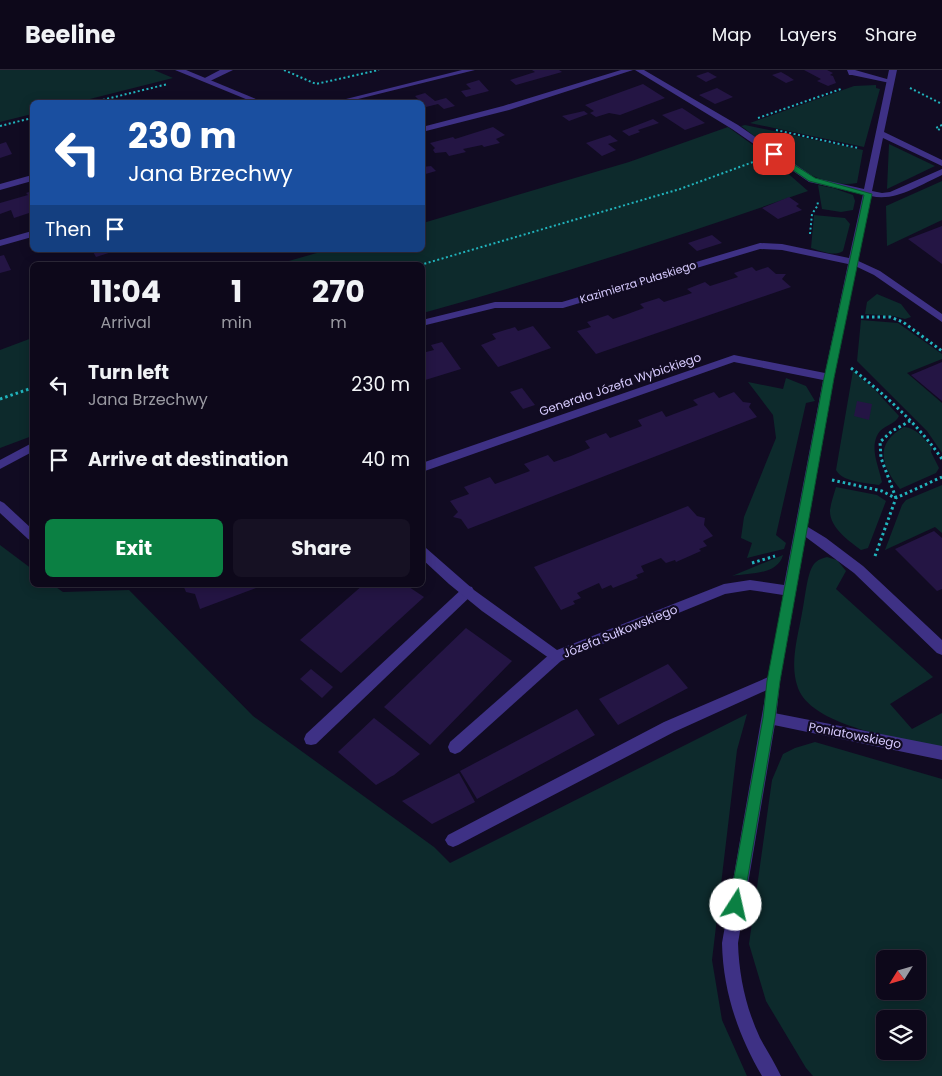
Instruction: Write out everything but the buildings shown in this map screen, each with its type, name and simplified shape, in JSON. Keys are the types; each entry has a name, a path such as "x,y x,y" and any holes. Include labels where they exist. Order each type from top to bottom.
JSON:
{"street":[{"path":"179,70 251,100"},
{"path":"205,80 217,73 229,70"},
{"path":"346,100 471,70"},
{"path":"425,129 506,108 629,70"},
{"path":"639,70 735,126 804,175 815,180 877,196 892,194 942,172"},
{"path":"851,70 852,73 890,81"},
{"path":"772,1076 742,1013 730,965 730,943 774,681 829,378 893,70"},
{"path":"880,134 942,163"},
{"path":"0,187 30,179"},
{"path":"0,243 30,235"},
{"name":"Kazimierza Pułaskiego","path":"425,322 491,306 517,304 548,307 563,305 760,246 774,246 854,262"},
{"path":"854,262 877,273 942,319"},
{"name":"Generała Józefa Wybickiego","path":"425,467 734,358 829,378"},
{"path":"0,465 30,448"},
{"path":"0,506 30,534"},
{"path":"802,529 835,550 872,581 942,649"},
{"name":"Józefa Sułkowskiego","path":"425,554 468,592 556,657 724,589 750,585 790,591"},
{"path":"311,739 468,592"},
{"path":"455,746 556,657"},
{"path":"453,840 669,727 774,681"},
{"name":"Poniatowskiego","path":"769,718 942,753"}],"path":[{"path":"284,70 316,84 379,70"},
{"path":"355,75 366,70"},
{"path":"102,100 185,80 192,76"},
{"path":"907,86 942,104"},
{"path":"752,120 843,89"},
{"path":"0,126 30,118"},
{"path":"942,125 936,128 942,131"},
{"path":"772,130 876,152"},
{"path":"425,264 680,189 758,160"},
{"path":"808,252 812,214 818,204 815,180"},
{"path":"858,317 890,317 903,322 942,351"},
{"path":"846,374 848,365 869,381 910,421 935,448 942,459"},
{"path":"0,399 30,389"},
{"path":"874,561 896,498 881,458 880,442 892,431 910,421"},
{"path":"896,498 942,477"},
{"path":"828,488 829,479 882,491 896,498"},
{"path":"750,563 799,548"}],"green space":[{"path":"0,70 154,70 173,78 86,100 30,100 30,114 0,122"},
{"path":"876,85 876,88 880,89 864,147 750,123 854,86"},
{"path":"745,125 863,150 857,183 841,184 810,175 741,126"},
{"path":"728,127 768,156 808,191 616,255 425,312 425,262 285,262 320,252 425,252 425,222 629,162"},
{"path":"889,144 935,166 887,189"},
{"path":"942,181 942,220 887,246 886,206"},
{"path":"818,185 853,195 855,201 853,210 841,212 822,209"},
{"path":"814,215 845,218 850,224 843,251 832,253 811,248"},
{"path":"877,294 901,304 911,317 905,319 865,314 867,302"},
{"path":"861,320 898,323 942,354 942,359 907,373 942,403 942,453 927,431 857,361"},
{"path":"30,339 30,437 0,448 0,350"},
{"path":"853,371 875,390 899,416 880,431 875,443 877,463 882,482 879,485 849,479 839,474 836,470"},
{"path":"786,378 806,386 815,401 806,403 776,535 786,543 784,549 747,558 752,543 741,538 744,517 776,438 773,415 748,382 783,389"},
{"path":"904,427 913,429 920,434 932,448 931,452 939,468 936,473 900,489 888,472 884,455 888,440"},
{"path":"942,485 942,533 935,527 885,550 902,505 906,500"},
{"path":"836,487 877,495 886,501 868,548 861,550 836,528 830,510"},
{"path":"0,545 30,568 30,587 56,587 63,592 129,590 253,716 434,847 450,863 747,714 737,750 712,960 722,1020 747,1076 0,1076"},
{"path":"783,555 780,562 769,570 732,576"},
{"path":"827,557 837,560 846,571 836,589 933,677 890,704 912,729 942,713 942,748 859,729 819,711 805,699 797,685 795,676 795,649 810,571 817,561"},
{"path":"815,742 942,779 942,1076 813,1076 806,1068 766,1001 749,944 772,780 783,754"}],"route":[{"path":"736,905 774,681 829,378 868,194 812,180 774,154"}]}
